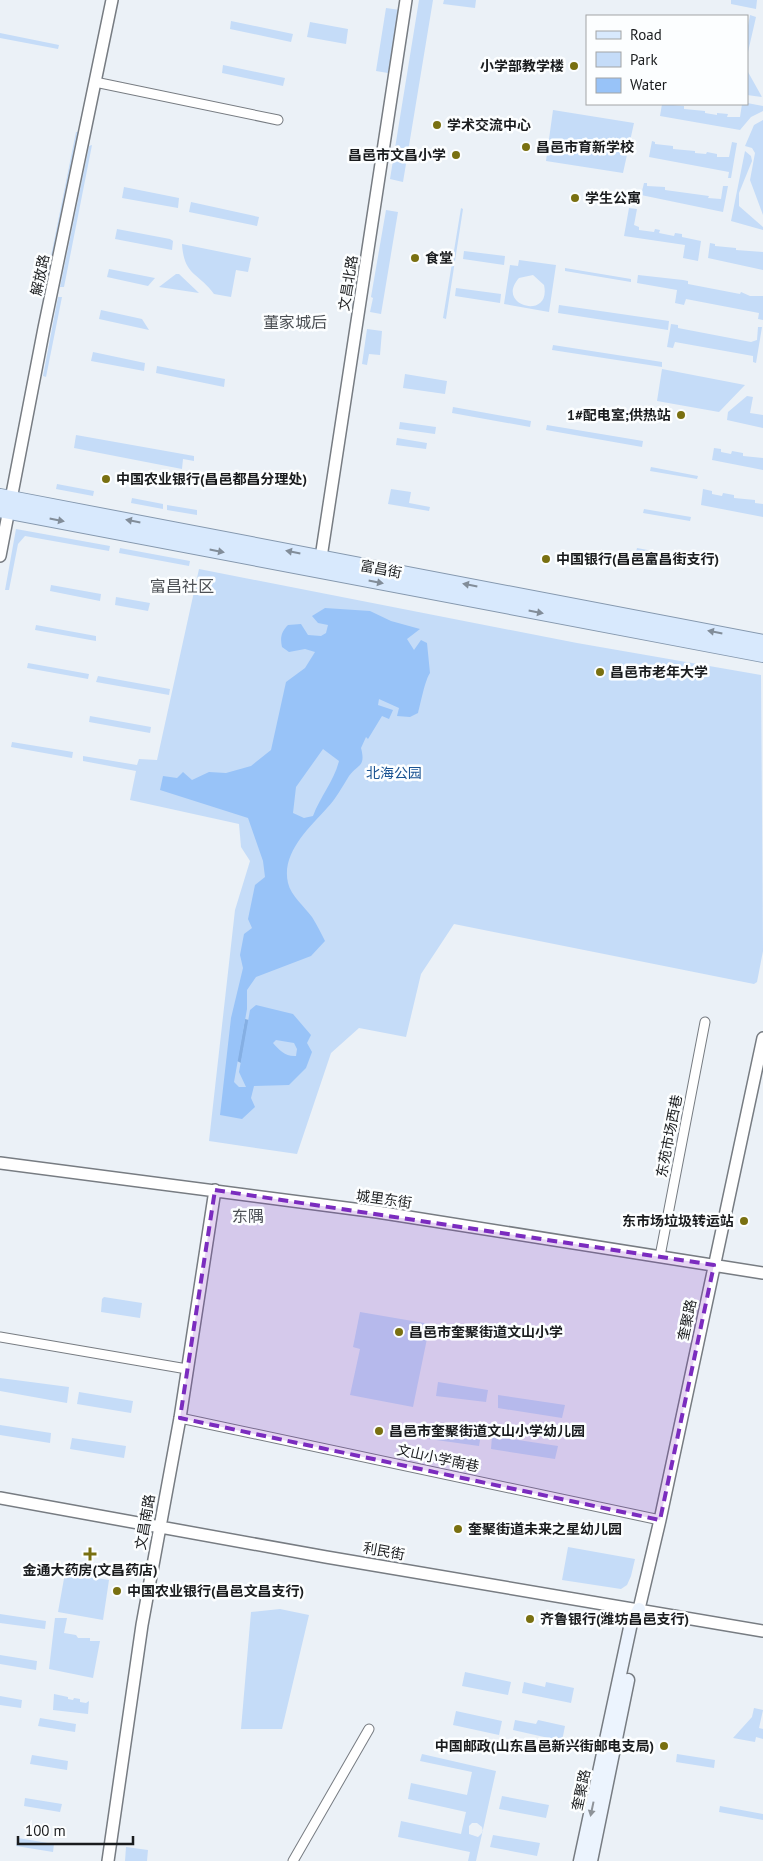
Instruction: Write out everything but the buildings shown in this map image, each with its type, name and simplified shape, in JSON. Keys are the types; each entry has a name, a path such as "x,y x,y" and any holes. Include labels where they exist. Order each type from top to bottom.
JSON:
{"main road":[{"name":"富昌街","path":"5,504 320,564 763,642"},
{"name":"富昌街","path":"320,564 763,655"},
{"name":"奎聚路","path":"580,1861 631,1623 639,1609"},
{"name":"奎聚路","path":"591,1861 639,1625 639,1609"}],"street":[{"name":"解放路","path":"0,556 5,504 44,328 112,0"},
{"name":"文昌北路","path":"320,564 406,0"},
{"path":"95,82 278,120"},
{"name":"东苑市场西巷","path":"660,1256 705,1022"},
{"name":"奎聚路","path":"639,1609 660,1520 763,1038"},
{"name":"城里东街","path":"0,1162 215,1190 763,1273"},
{"name":"文昌南路","path":"108,1861 159,1526 180,1418 215,1190"},
{"path":"0,1337 187,1369"},
{"name":"文山小学南巷","path":"180,1418 660,1520"},
{"name":"利民街","path":"0,1498 326,1557 763,1631"},
{"path":"293,1861 369,1729"}],"highlighted area":[{"path":"215,1190 714,1265 660,1520 180,1418"}],"green space":[{"path":"419,0 433,0 403,182 390,179"},
{"path":"444,0 476,0 475,8 443,4"},
{"path":"731,0 757,0 756,9 731,4"},
{"path":"386,8 400,10 388,73 376,71"},
{"path":"750,15 756,17 748,52"},
{"path":"231,21 293,34 291,42 230,29"},
{"path":"310,22 348,29 346,44 307,37"},
{"path":"0,33 59,45 58,49 0,38"},
{"path":"223,65 285,78 283,86 222,73"},
{"path":"748,72 762,97 748,95"},
{"path":"748,103 763,106 763,111 751,117 740,130 660,116 662,105 673,105 717,115 717,113 728,114 727,117 740,117 742,105 748,105"},
{"path":"553,110 634,123 623,173 546,161"},
{"path":"763,120 763,215 750,180 755,153 752,148 745,146 754,125"},
{"path":"76,132 79,132 48,281 46,281"},
{"path":"652,141 655,144 673,146 673,149 717,154 717,157 729,157 732,142 737,143 731,178 728,178 729,172 649,157"},
{"path":"92,145 64,287 60,287 89,146"},
{"path":"745,151 751,156 752,161 739,193 739,206 763,227 763,230 731,221"},
{"path":"644,183 647,183 647,186 665,187 665,190 721,199 723,186 728,186 723,212 641,195"},
{"path":"124,187 179,198 178,208 122,198"},
{"path":"191,202 259,217 257,226 189,212"},
{"path":"461,208 463,209 446,319 443,318"},
{"path":"629,208 637,209 634,225 639,227 639,230 654,232 655,229 660,230 659,233 674,236 675,233 682,234 682,237 701,241 698,261 683,258 685,245 624,236"},
{"path":"386,210 398,212 381,314 370,312"},
{"path":"117,229 170,239 173,241 172,250 115,239"},
{"path":"710,243 715,244 715,246 736,248 736,250 763,252 763,270 708,258"},
{"path":"182,244 251,258 248,272 236,270 231,297 214,294 193,273 186,262"},
{"path":"464,251 505,256 504,265 463,259"},
{"path":"519,260 556,265 549,312 504,304 510,265 518,266","holes":["533,275 544,285 544,296 540,303 533,306 525,306 513,296 513,288 519,278"]},
{"path":"565,268 631,279 631,282 565,271"},
{"path":"109,269 155,278 148,286 107,277"},
{"path":"176,274 179,274 199,293 159,287"},
{"path":"638,275 683,280 688,281 688,284 740,294 741,292 750,296 763,296 763,320 758,319 759,313 686,299 684,305 675,303 677,290 637,283"},
{"path":"456,288 501,294 500,303 455,296"},
{"path":"58,297 62,297 46,377 43,376"},
{"path":"559,305 669,321 668,330 558,313"},
{"path":"101,310 142,319 149,330 99,319"},
{"path":"671,324 678,325 678,328 751,342 757,340 758,327 762,327 756,363 753,362 753,356 675,342 673,348 667,347"},
{"path":"367,329 382,331 380,355 369,354 367,365 362,364"},
{"path":"553,345 662,362 662,367 552,350"},
{"path":"93,352 145,363 144,371 91,361"},
{"path":"157,366 225,379 224,387 156,373"},
{"path":"662,369 745,385 719,412 657,401"},
{"path":"405,374 447,381 445,394 403,388"},
{"path":"747,396 753,397 750,413 763,415 763,428 727,420 728,412"},
{"path":"453,407 531,421 530,427 452,413"},
{"path":"400,422 436,427 435,434 399,429"},
{"path":"547,425 643,441 642,447 546,430"},
{"path":"76,435 194,456 194,461 183,459 182,469 74,448"},
{"path":"397,438 427,443 426,449 396,445"},
{"path":"714,448 721,449 721,452 731,454 732,451 743,453 743,456 763,458 763,470 712,460"},
{"path":"651,467 698,476 697,479 650,471"},
{"path":"57,484 94,491 93,496 56,489"},
{"path":"391,489 411,492 409,503 430,507 429,511 388,504"},
{"path":"703,489 712,491 712,494 722,496 723,493 734,495 734,498 755,500 755,503 763,504 763,517 701,505"},
{"path":"132,498 163,504 163,509 131,503"},
{"path":"167,505 197,510 197,515 167,510"},
{"path":"644,509 691,517 690,521 643,513"},
{"path":"16,529 110,546 109,551 25,536 18,544 9,590 5,590"},
{"path":"120,548 190,561 189,566 119,553"},
{"path":"637,548 684,557 683,561 636,552"},
{"name":"北海公园","path":"199,569 577,643 761,675 763,951 757,982 754,984 454,924 421,974 406,1037 359,1028 331,1053 297,1154 209,1141 235,910 250,861 241,847 239,824 130,800 136,771 83,761 83,756 137,765 139,759 157,760"},
{"path":"51,585 101,594 100,601 50,591"},
{"path":"116,597 150,603 148,611 115,605"},
{"path":"36,625 96,636 96,641 35,630"},
{"path":"28,663 89,674 88,679 27,668"},
{"path":"98,676 170,689 169,695 96,682"},
{"path":"90,716 151,727 150,733 89,722"},
{"path":"12,742 73,752 72,758 11,747"},
{"path":"104,1297 142,1303 140,1318 101,1312 102,1299"},
{"path":"360,1312 430,1324 413,1407 350,1395 360,1349 353,1347"},
{"path":"0,1378 69,1387 67,1403 0,1391"},
{"path":"438,1382 488,1390 486,1402 436,1396"},
{"path":"79,1392 133,1401 131,1413 77,1404"},
{"path":"498,1395 565,1405 562,1418 498,1408"},
{"path":"0,1425 51,1433 50,1443 0,1435"},
{"path":"431,1426 481,1434 479,1446 429,1439"},
{"path":"492,1436 558,1446 555,1459 491,1449"},
{"path":"72,1438 126,1446 124,1458 70,1449"},
{"path":"568,1547 635,1559 627,1585 621,1589 562,1580"},
{"path":"65,1573 109,1580 103,1620 58,1612"},
{"path":"280,1609 309,1615 282,1729 241,1729 251,1612"},
{"path":"0,1614 46,1621 45,1629 0,1623"},
{"path":"55,1618 67,1618 64,1633 76,1635 78,1638 90,1638 90,1641 100,1641 93,1678 49,1669"},
{"path":"0,1655 37,1661 36,1670 0,1664"},
{"path":"465,1672 511,1682 508,1695 462,1686"},
{"path":"524,1682 545,1687 546,1682 574,1688 571,1703 522,1693"},
{"path":"54,1694 73,1700 74,1698 80,1699 80,1702 86,1703 89,1701 88,1714 53,1710"},
{"path":"0,1696 22,1700 21,1708 0,1705"},
{"path":"754,1708 763,1710 759,1728 763,1729 763,1739 756,1737 755,1742 733,1738 752,1717"},
{"path":"456,1711 502,1721 499,1735 453,1725"},
{"path":"40,1718 76,1724 75,1732 38,1726"},
{"path":"515,1720 536,1724 538,1720 565,1726 562,1741 513,1730"},
{"path":"422,1754 496,1771 483,1831 482,1827 477,1823 472,1823 469,1826 469,1834 478,1837 482,1833 476,1861 468,1861 470,1852 398,1837 401,1821 461,1834 466,1812 408,1799 411,1783 467,1795 472,1772 420,1761"},
{"path":"677,1754 715,1760 714,1768 676,1762"},
{"path":"32,1755 68,1761 67,1770 30,1764"},
{"path":"502,1796 549,1805 546,1818 499,1809"},
{"path":"25,1798 62,1804 60,1812 24,1806"},
{"path":"720,1806 763,1814 763,1820 719,1812"},
{"path":"493,1835 540,1843 537,1856 490,1847"},
{"path":"18,1838 54,1844 53,1852 16,1846"},
{"path":"126,1847 148,1850 147,1861 125,1861"}],"shaded area":[{"path":"245,1019 249,1020 241,1063 237,1061"}],"water":[{"name":"北海公园","path":"325,608 370,611 391,621 420,629 407,639 414,650 421,640 427,643 430,673 418,713 410,717 397,716 399,708 379,699 378,705 393,710 389,719 382,716 368,739 366,737 361,748 362,762 349,776 333,801 305,833 293,851 287,872 288,883 295,897 312,917 325,941 311,956 256,977 247,990 247,1009 234,1082 239,1087 246,1087 239,1072 250,1010 256,1005 293,1014 311,1035 307,1043 312,1052 306,1068 289,1085 254,1086 251,1098 255,1107 242,1119 220,1115 231,1018 243,968 240,955 244,934 252,928 248,919 255,885 265,877 263,861 248,818 160,790 163,776 177,778 183,772 192,780 209,772 226,773 251,766 271,750 286,682 305,668 315,652 305,649 289,652 282,647 282,635 288,625 301,624 308,635 321,636 326,633 328,625 318,623 312,616","holes":["323,749 339,761 313,816 304,818 293,813 296,787","276,1040 294,1043 297,1049 296,1056 286,1054 280,1050 273,1043"]}],"place":[{"name":"小学部教学楼","path":"574,66"},
{"name":"学术交流中心","path":"437,125"},
{"name":"昌邑市育新学校","path":"526,147"},
{"name":"昌邑市文昌小学","path":"456,155"},
{"name":"学生公寓","path":"575,198"},
{"name":"食堂","path":"415,258"},
{"name":"1#配电室;供热站","path":"681,415"},
{"name":"中国农业银行(昌邑都昌分理处)","path":"106,479"},
{"name":"中国银行(昌邑富昌街支行)","path":"546,559"},
{"name":"昌邑市老年大学","path":"600,672"},
{"name":"东市场垃圾转运站","path":"744,1221"},
{"name":"昌邑市奎聚街道文山小学","path":"399,1332"},
{"name":"昌邑市奎聚街道文山小学幼儿园","path":"379,1431"},
{"name":"奎聚街道未来之星幼儿园","path":"458,1529"},
{"name":"金通大药房(文昌药店)","path":"90,1554"},
{"name":"中国农业银行(昌邑文昌支行)","path":"117,1591"},
{"name":"齐鲁银行(潍坊昌邑支行)","path":"530,1619"},
{"name":"中国邮政(山东昌邑新兴街邮电支局)","path":"664,1746"}],"district":[{"name":"董家城后","path":"295,322"},
{"name":"富昌社区","path":"182,586"},
{"name":"东隅","path":"248,1216"}]}
